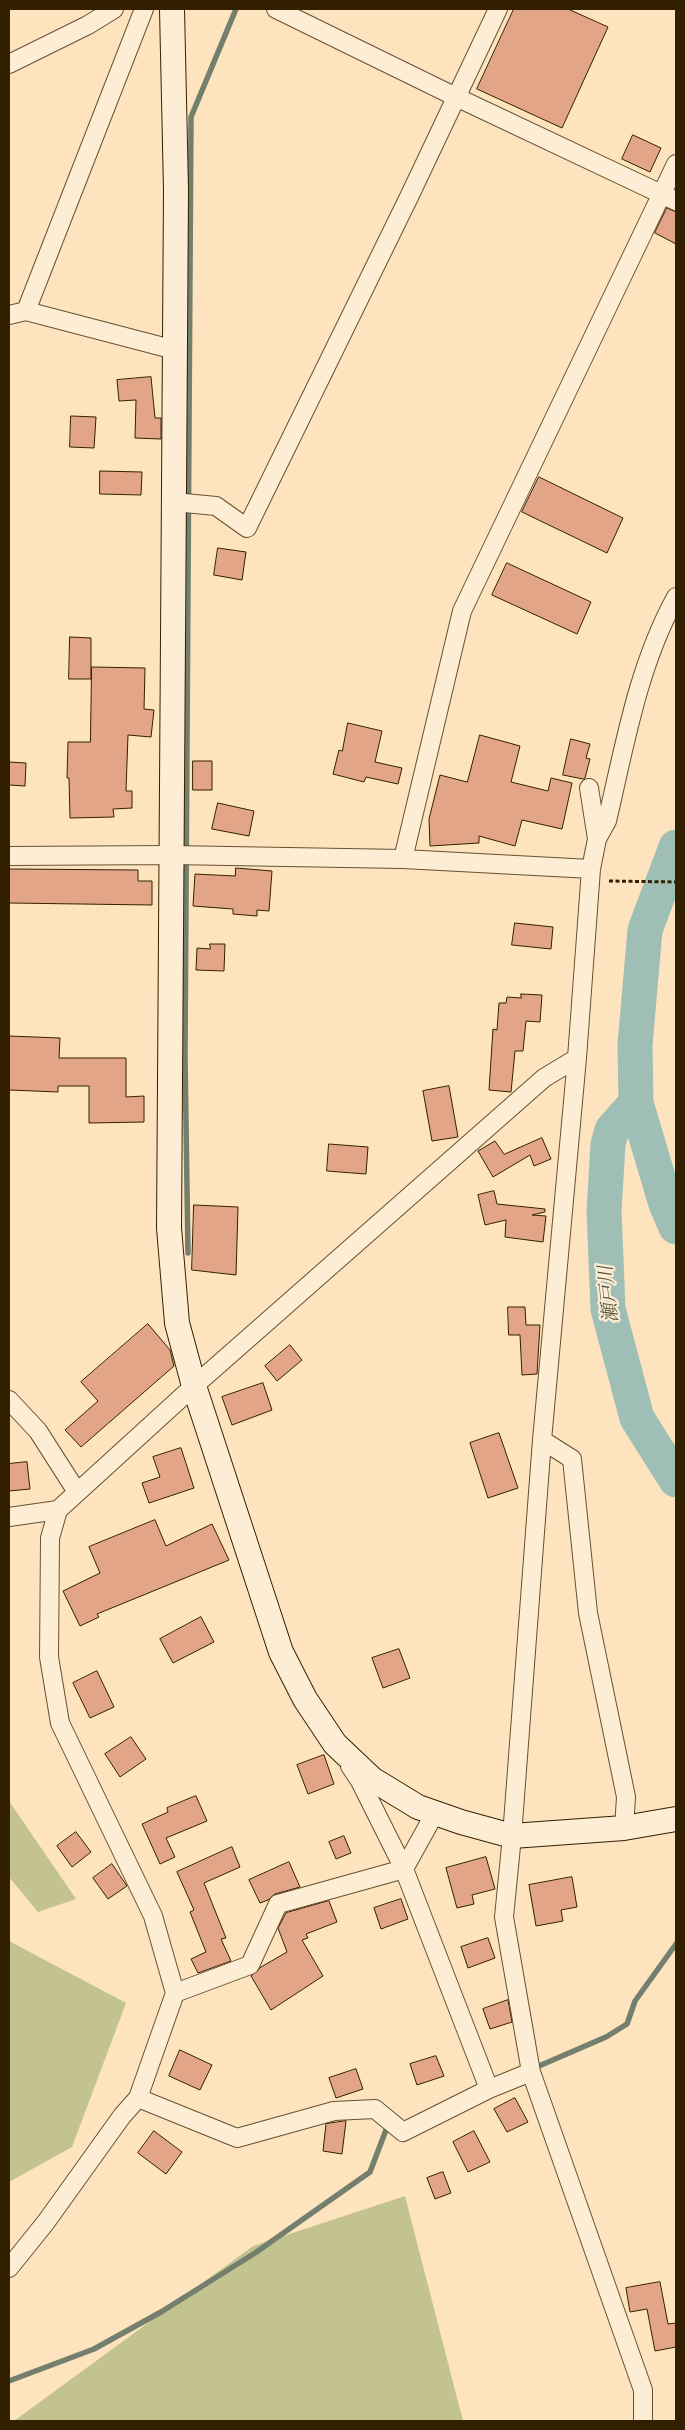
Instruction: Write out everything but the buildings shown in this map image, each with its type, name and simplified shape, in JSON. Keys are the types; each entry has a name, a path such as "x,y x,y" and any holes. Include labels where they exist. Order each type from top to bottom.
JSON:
{"street":[{"path":"9,64 88,25 114,9"},
{"path":"26,311 144,9"},
{"path":"172,9 176,94 169,1228 177,1323 194,1386 281,1652 305,1699 360,1781 404,1869 489,2089"},
{"path":"276,9 456,97 669,197"},
{"path":"174,502 216,506 247,528 409,197 498,9"},
{"path":"403,859 462,611 669,197 676,164"},
{"path":"9,315 26,311 175,350"},
{"path":"597,839 607,821 639,684 663,621 676,597"},
{"path":"589,788 597,839 596,875 577,1058 542,1440 512,1836 504,1916 531,2072 643,2390 643,2421"},
{"path":"9,856 171,855 403,859 596,875"},
{"path":"9,2268 46,2222 122,2116 138,2098 157,2050 175,1993 153,1916 60,1723 49,1657 50,1538 58,1510 194,1386 544,1078 577,1058"},
{"path":"9,1400 38,1431 77,1492"},
{"path":"542,1440 572,1459 588,1613 626,1797 624,1828"},
{"path":"9,1517 58,1510"},
{"path":"335,1744 372,1779 418,1807 512,1836 624,1828 676,1820"},
{"path":"175,1993 250,1965 278,1904 404,1869 435,1813"},
{"path":"138,2098 237,2138 334,2111 367,2109 375,2109 403,2132 489,2089 531,2072"}],"path":[{"path":"596,875 676,882"}],"green space":[{"path":"9,1801 76,1899 38,1912 9,1877"},
{"path":"9,1941 126,2003 72,2147 9,2182"},
{"path":"405,2196 463,2421 14,2421 253,2246"}],"waterway":[{"path":"188,1253 185,1056 191,117 236,9"},
{"name":"瀬戸川","path":"676,847 645,930 635,1045 636,1103 666,1204 676,1227"},
{"name":"瀬戸川","path":"636,1103 612,1130 608,1144 604,1211 608,1309 637,1418 676,1480"},
{"path":"532,2069 606,2037 627,2024 635,2001 676,1944"},
{"path":"9,2381 94,2349 161,2312 255,2253 370,2172 386,2130 392,2128"}]}
